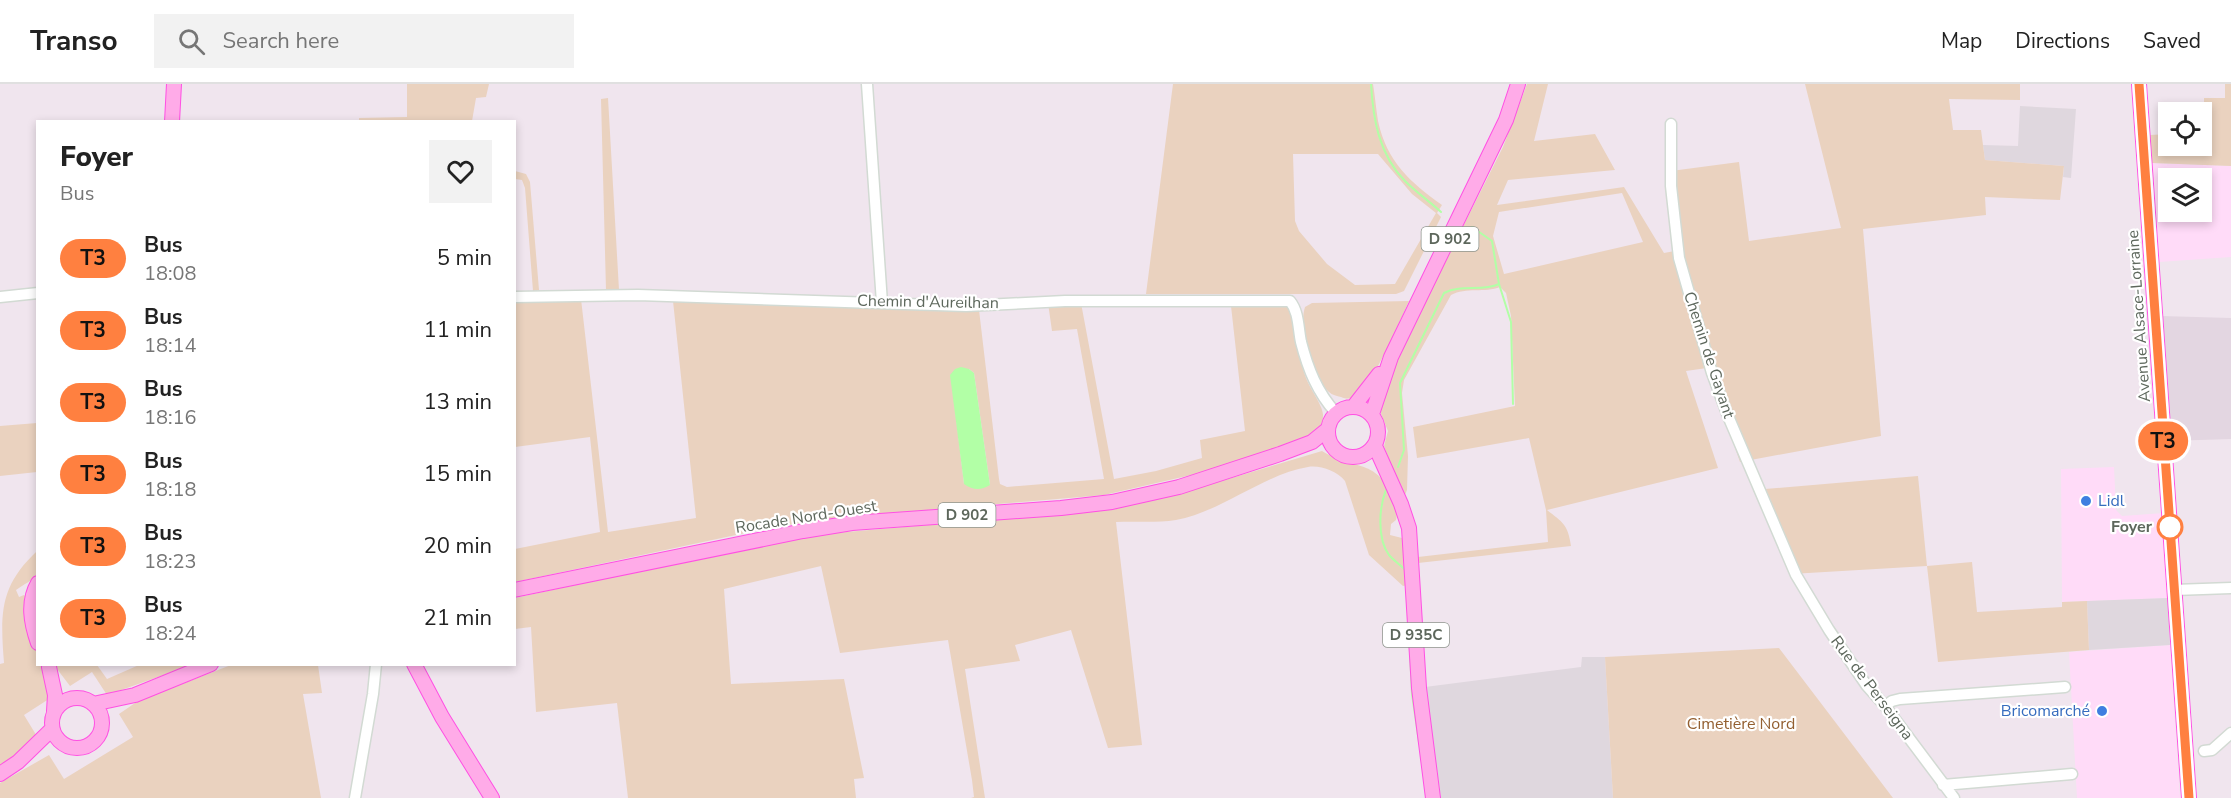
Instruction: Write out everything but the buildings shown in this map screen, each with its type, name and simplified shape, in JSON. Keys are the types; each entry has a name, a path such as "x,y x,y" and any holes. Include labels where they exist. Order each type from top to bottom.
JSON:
{"main road":[{"path":"172,120 174,84"},
{"name":"D 902","path":"1372,414 1391,357 1506,120 1518,84"},
{"name":"Avenue Alsace-Lorraine","path":"2139,84 2189,798"},
{"name":"D 902","path":"1354,406 1391,357"},
{"path":"1354,406 1372,414 1378,429 1374,446 1360,456 1346,456 1334,448 1328,429 1336,413 1354,406"},
{"name":"Rocade Nord-Ouest","path":"516,590 832,526 1112,502 1179,487 1280,454 1312,442 1328,429"},
{"name":"D 935C","path":"1374,446 1401,504 1409,528 1419,688 1433,798"},
{"name":"Rocade Nord-Ouest","path":"1280,454 1334,448"},
{"name":"D 935C","path":"1360,456 1388,476"},
{"path":"36,589 31,610 36,634"},
{"path":"48,666 65,689 75,698"},
{"path":"48,666 55,695 51,723 61,744"},
{"path":"93,704 135,695 206,666"},
{"path":"415,666 442,717 492,798"},
{"path":"102,721 114,709 135,695"},
{"path":"18,762 61,744 76,748 86,747 101,731 102,721 99,711 84,699 75,698 60,704 54,711"},
{"path":"0,774 18,762 52,729"}],"street":[{"path":"867,84 882,303"},
{"name":"Chemin de Gayant","path":"1671,124 1671,186 1679,258 1712,373 1796,575"},
{"path":"1668,249 1679,258"},
{"path":"0,297 36,293"},
{"name":"Chemin d'Aureilhan","path":"516,297 638,296 966,306 1065,301 1290,301 1296,314 1301,342 1313,380 1336,413"},
{"name":"Rue de Perseigna","path":"1796,575 1829,630 1867,686 1885,706 1954,798"},
{"path":"2174,590 2231,588"},
{"path":"354,798 376,666"},
{"path":"1885,706 1900,699 2065,687"},
{"path":"2204,750 2212,750 2231,734"},
{"path":"1943,785 2072,774"}],"shaded area":[{"path":"2020,106 2076,109 2071,178 2063,177 2064,166 1985,160 1983,145 2018,146"},
{"path":"2152,163 2231,166 2231,257 2159,262"},
{"path":"2161,316 2231,318 2231,439 2168,441"},
{"path":"961,367 974,373 990,485 980,489 964,484 950,375 955,369"},
{"path":"2114,467 2116,510 2122,516 2164,513 2168,598 2062,602 2061,469"},
{"path":"2168,598 2170,645 2089,650 2087,601"},
{"path":"2170,645 2180,798 2077,798 2069,652"},
{"path":"1582,657 1605,657 1613,798 1441,798 1425,687 1581,667"}],"green space":[{"path":"407,84 489,84 486,97 476,98 472,120 359,120 359,118 407,117"},
{"path":"1173,84 1373,84 1378,121 1387,148 1401,170 1442,205 1437,213 1441,217 1404,291 1396,294 1146,294","holes":["1293,154 1378,154 1412,194 1436,213 1395,284 1355,285 1327,264 1299,231 1295,221"]},
{"path":"1527,84 1548,84 1534,141 1595,134 1615,170 1508,180 1497,205 1624,187 1664,253 1680,250 1671,171 1739,162 1749,241 1841,228 1805,84 2020,84 2020,100 1949,99 1953,130 1981,130 1985,160 2064,166 2060,200 1985,197 1986,215 1863,229 1881,436 1740,462 1707,368 1686,371 1718,468 1547,510 1564,524 1571,546 1418,563 1418,557 1548,542 1546,510 1529,438 1417,458 1413,427 1515,406 1511,316 1506,293 1500,287 1463,291 1451,295 1404,380 1402,393 1408,456 1405,495 1402,494 1384,446 1388,431 1381,414 1381,402 1402,348 1503,147","holes":["1622,193 1643,242 1504,274 1493,236 1499,212"]},
{"path":"2225,84 2231,84 2231,166 2152,163 2150,135 2158,135 2158,156 2212,156 2212,102 2204,102 2204,98 2225,98"},
{"path":"608,98 619,290 606,290 601,99"},
{"path":"516,171 526,174 530,182 539,290 533,291 525,188 522,180 516,179"},
{"path":"581,299 608,532 696,518 673,301 979,310 999,479 1000,484 1007,487 1104,479 1077,329 1052,331 1048,303 1081,303 1114,479 1156,471 1202,458 1200,440 1245,431 1231,306 1288,305 1303,369 1323,412 1320,427 1313,437 1200,473 1104,495 845,517 774,527 516,582 516,549 600,532 590,437 516,447 516,300","holes":["969,369 974,373 990,485 964,484 951,375"]},
{"path":"1409,301 1377,368 1362,391 1355,397 1348,398 1329,392 1317,375 1308,352 1303,327 1305,307 1312,303"},
{"path":"36,423 36,472 0,476 0,426"},
{"path":"1322,451 1364,467 1380,477 1393,501 1397,515 1396,520 1391,524 1390,535 1402,538 1405,542 1408,585 1403,586 1369,555 1345,481 1338,474 1323,468 1308,467 1275,477 1193,516 1169,521 1116,522 1142,745 1108,748 1071,630 1015,645 1020,661 965,669 985,798 971,798 974,797 972,780 948,640 840,653 821,566 724,589 731,684 844,679 864,778 854,779 856,798 628,798 617,703 536,712 531,627 516,629 516,598 752,547 835,533 1115,509 1181,493"},
{"path":"1918,476 1927,566 1791,574 1753,490"},
{"path":"36,552 36,576 16,590 19,597 24,595 27,598 36,650 36,666 42,666 52,697 24,715 38,738 0,766 0,664 4,663 3,614 9,588"},
{"path":"1972,562 1977,612 2062,607 2062,602 2087,601 2089,650 1938,662 1927,566"},
{"name":"Cimetière Nord","path":"1779,648 1893,798 1613,798 1605,657"},
{"path":"55,666 98,666 107,679 137,666 189,666 107,695 92,672 70,686"},
{"path":"228,666 318,666 322,693 303,694 321,798 0,798 0,783 49,755 64,779 133,737 119,714 138,701"}],"waterway":[{"path":"1371,84 1379,136 1389,160 1405,181 1441,212"},
{"path":"1398,467 1404,450 1400,383 1444,293 1458,289 1486,288 1499,284 1492,241 1472,227"},
{"path":"1499,284 1511,322 1513,404"},
{"path":"1386,490 1381,514 1382,540 1389,555 1406,571"},
{"path":"1409,631 1412,694 1419,742"}],"bus line":[{"name":"T3","path":"2139,84 2189,798"}],"place":[{"name":"Lidl","path":"2086,501"},
{"name":"Foyer","path":"2170,527"},
{"name":"Bricomarché","path":"2102,711"}]}
